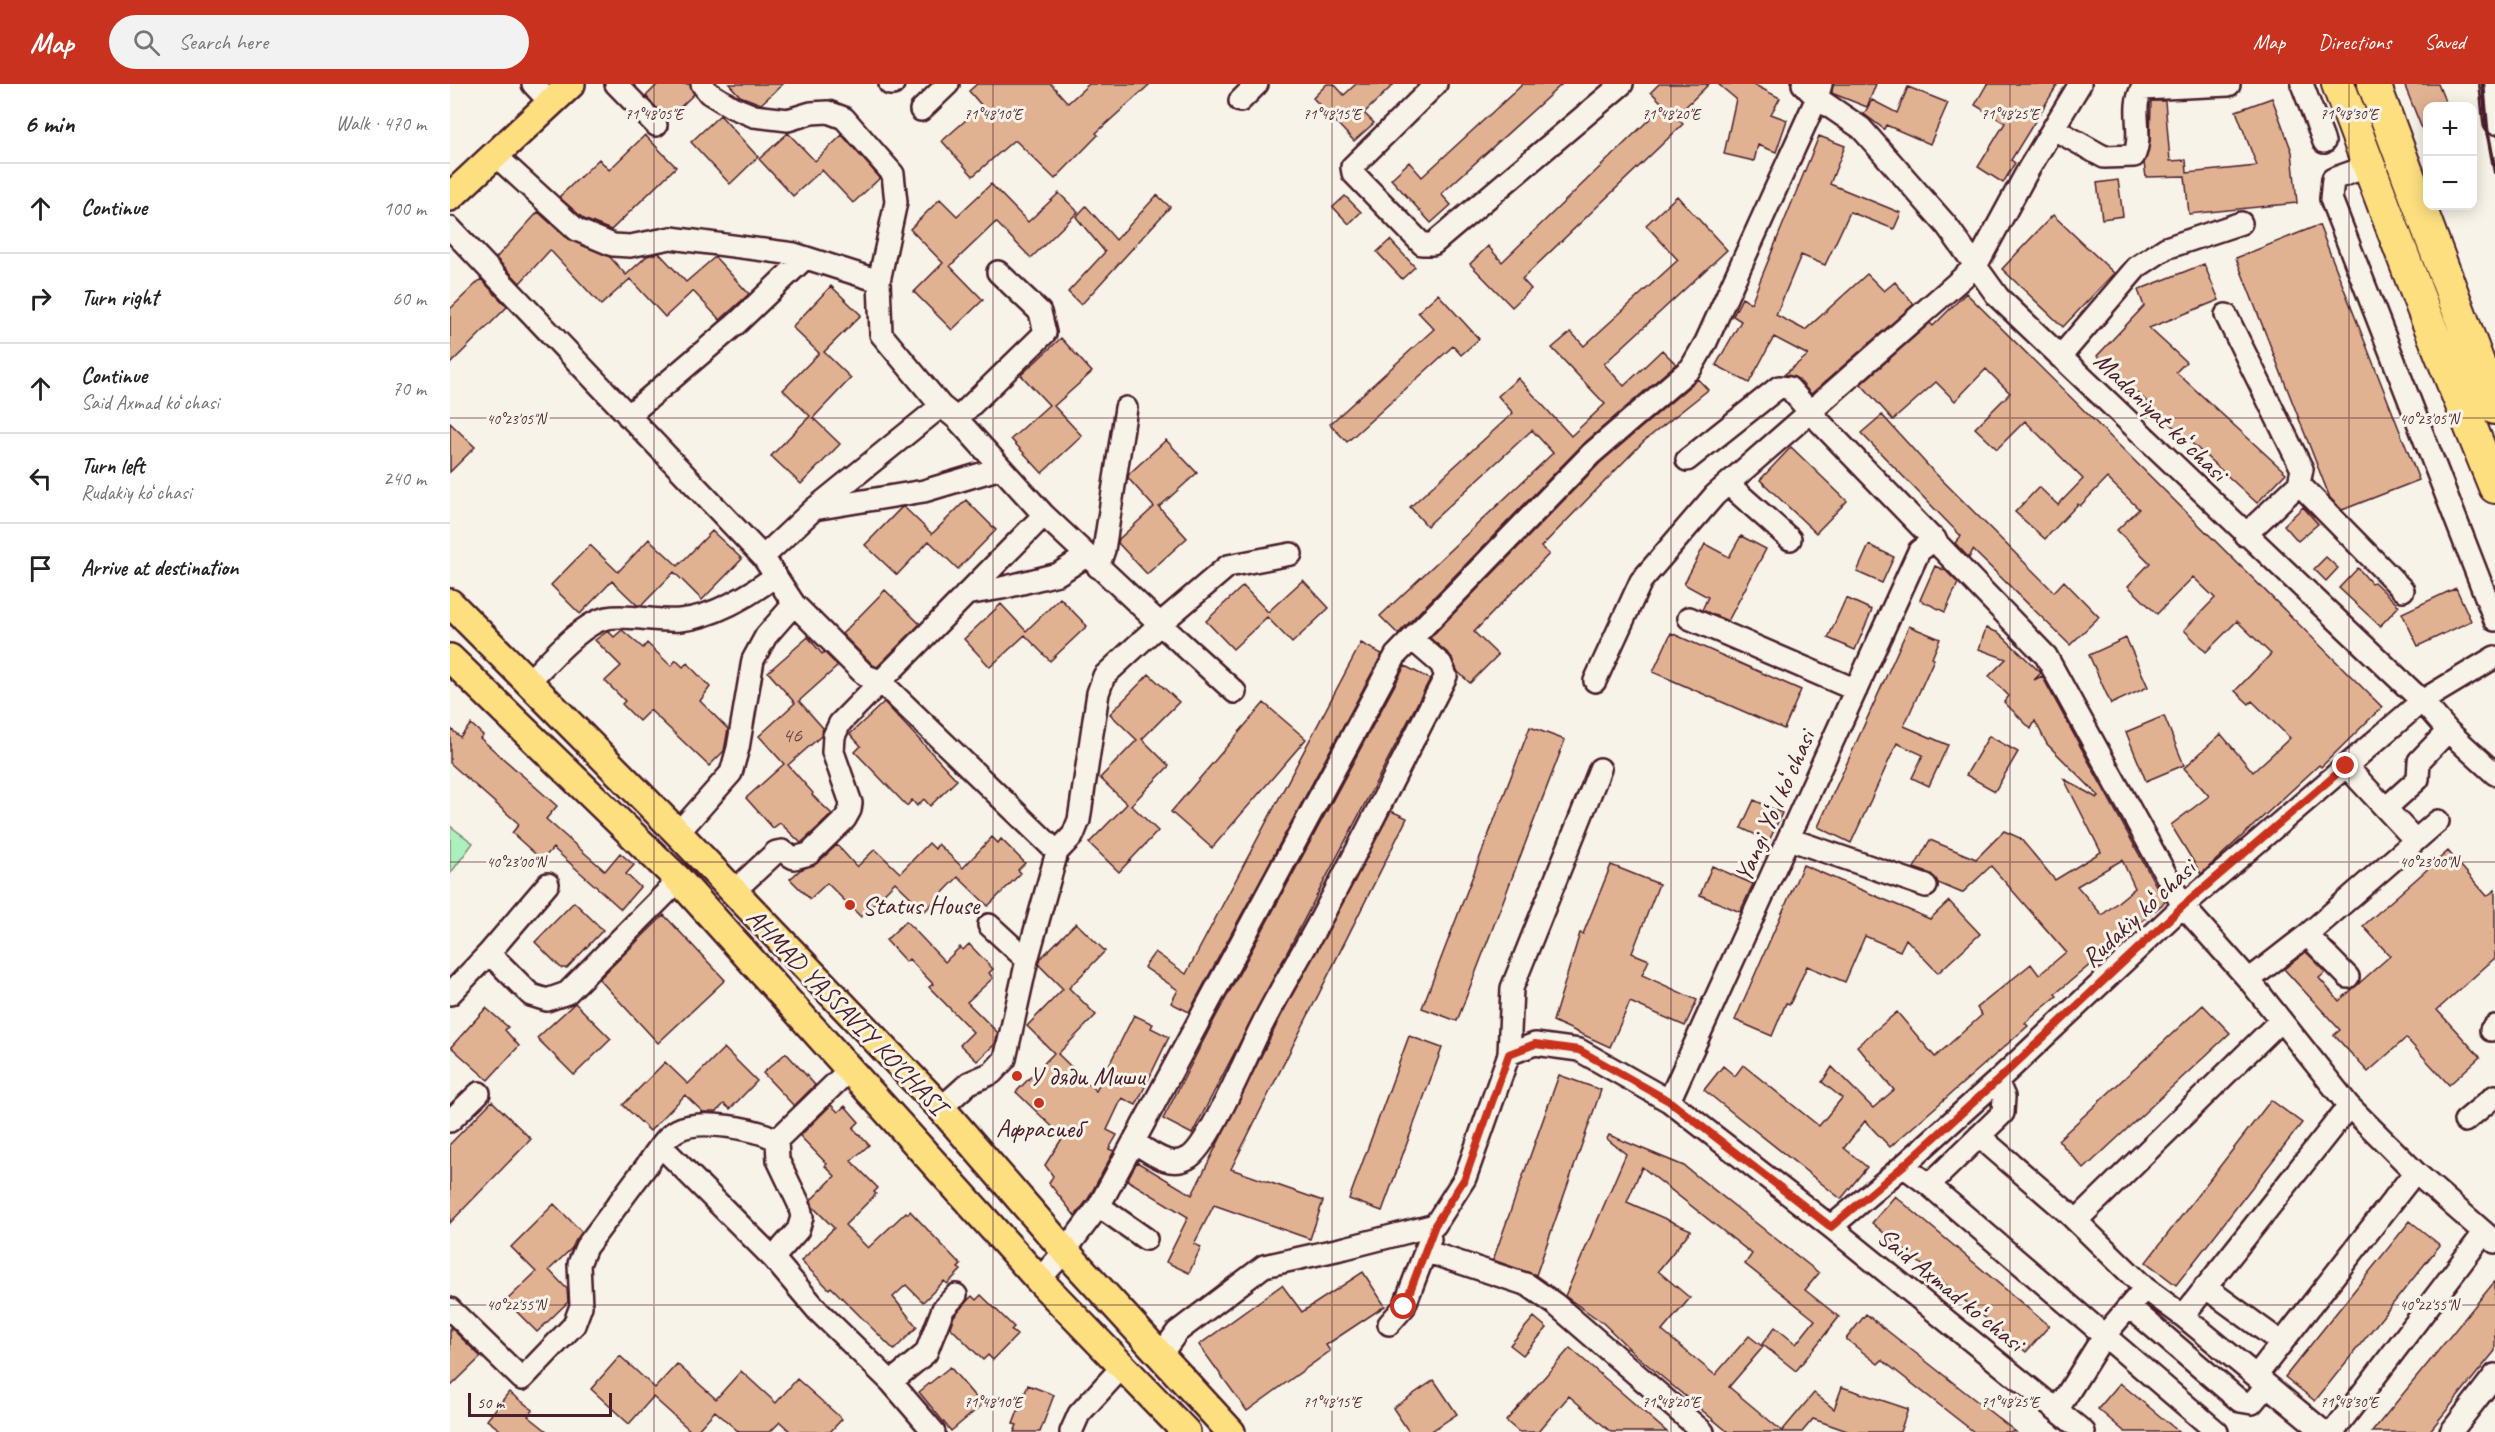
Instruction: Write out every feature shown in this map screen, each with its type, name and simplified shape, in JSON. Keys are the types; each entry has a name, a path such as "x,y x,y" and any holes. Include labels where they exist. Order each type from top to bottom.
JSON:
{"highway":[{"path":"2374,84 2486,413 2495,487"},
{"path":"2339,87 2369,166 2486,413"}],"main road":[{"path":"450,196 495,155 542,94 571,84"},
{"name":"AHMAD YASSAVIY KO'CHASI","path":"450,603 678,833 941,1108 1065,1251 1231,1432"},
{"name":"AHMAD YASSAVIY KO'CHASI","path":"450,658 679,880 1039,1280 1186,1432"}],"street":[{"path":"616,84 656,125"},
{"path":"702,84 709,93 732,107 754,116 788,120 811,113 828,112 844,118 893,174 897,202 879,281 881,334 1044,515 1235,692"},
{"path":"921,110 948,84"},
{"path":"1240,101 1257,84"},
{"path":"1436,84 1352,167 1353,173 1422,244 1433,244 1622,84"},
{"path":"1595,681 1641,581 1715,495 1976,266 2028,170 2080,84"},
{"path":"2491,84 2495,123"},
{"path":"2054,129 2104,157 2134,156 2139,145 2137,96 2142,89 2229,85"},
{"path":"2324,142 2306,93 2339,87"},
{"path":"1039,1280 1065,1251 1099,1206 1135,1143 1396,655 1591,454 1691,368 1706,342 1814,89"},
{"name":"Madaniyat koʻchasi","path":"1814,89 1861,128 1947,226 1998,297 2245,535 2422,701 2448,731 2495,774"},
{"path":"495,155 577,230 613,245 630,246 671,238 794,254 879,281"},
{"path":"2369,166 2333,179 2331,199 2495,620"},
{"path":"2060,357 2137,267 2166,248 2241,223"},
{"path":"450,228 763,557 794,603 866,676 880,681 1057,852"},
{"path":"628,416 737,323 805,258"},
{"path":"763,557 813,509 949,412 1045,333 1040,312 998,272"},
{"path":"2226,315 2302,469 2299,484 2245,535"},
{"path":"1687,460 1779,387 1789,388 2046,656 2183,906 2249,980 2349,1106 2415,1172 2489,1237 2333,1432"},
{"path":"966,594 1058,574 1092,561 1104,550 1126,408"},
{"path":"813,509 924,491 1001,468"},
{"path":"1728,484 1790,539"},
{"path":"2299,484 2403,590"},
{"path":"733,892 776,852 782,850 794,858 809,854 845,819 851,803 832,752 834,736 840,723 1044,515"},
{"name":"Yangi Yoʻl koʻchasi","path":"1669,1101 1919,551 1935,539"},
{"path":"941,1108 969,1083 992,1073 1005,1059 1027,960 1057,852 1073,835 1079,820 1098,693 1104,676 1228,566 1291,554"},
{"path":"529,681 585,628 606,618 681,620 715,610 760,588 775,576"},
{"path":"678,833 730,773 738,748 753,660 766,636 794,603"},
{"path":"1689,618 1856,690"},
{"path":"1135,1143 1166,1161 1178,1162 1190,1158 1202,1143 1226,1100 1261,1026 1328,906 1446,676 1441,664 1412,639"},
{"name":"Rudakiy koʻchasi","path":"1831,1227 1997,1081 2183,906 2346,766 2422,701 2495,657"},
{"path":"2386,808 2418,779 2418,761 2448,731"},
{"path":"2346,766 2415,840"},
{"path":"1389,1324 1404,1307 1435,1225 1465,1178 1509,1054 1512,988 1600,769"},
{"path":"2249,980 2307,935 2438,821"},
{"path":"1789,839 1926,886"},
{"path":"489,953 531,995 547,1000 567,993 679,880"},
{"path":"450,994 489,953 548,884"},
{"path":"989,925 1027,960"},
{"path":"2307,935 2348,977"},
{"path":"2076,1221 2281,1020"},
{"name":"Said Axmad koʻchasi","path":"1509,1054 1535,1044 1579,1050 1669,1101 1831,1227 2084,1432"},
{"path":"773,1258 798,1230 802,1216 799,1204 778,1160 777,1140 850,1069"},
{"path":"1929,1185 2003,1113 2004,1096 1997,1081"},
{"path":"450,1121 479,1093"},
{"path":"2465,1121 2495,1096"},
{"path":"2182,1316 2349,1106"},
{"path":"450,1309 522,1379 574,1325 581,1306 579,1264 586,1247 661,1146 678,1129 694,1126 731,1126 764,1132 777,1140"},
{"path":"1980,1136 2076,1221 2145,1288 2324,1432"},
{"path":"661,1146 773,1258 818,1311 891,1382 934,1432"},
{"path":"1903,1166 1929,1185 2103,1337 2217,1432"},
{"path":"2130,1307 2240,1401 2252,1403 2261,1380 2282,1343 2415,1172"},
{"path":"1099,1206 1146,1239"},
{"path":"1160,1356 1177,1332 1264,1266 1435,1225"},
{"path":"1425,1251 1528,1285 1555,1304 1703,1432"},
{"path":"2205,1287 2282,1343"},
{"path":"2058,1409 2103,1337 2145,1288"},
{"path":"891,1382 926,1353 943,1309 956,1295"},
{"path":"1071,1432 1078,1414 1122,1368"},
{"path":"2451,1432 2495,1375"}],"green space":[{"path":"450,826 473,843 450,874"}],"building":[{"path":"658,84 690,84 694,94 667,120 646,96"},
{"path":"729,84 783,84 761,104 740,96"},
{"path":"977,84 1051,84 1068,103 1089,84 1150,84 1096,133 1098,135 1055,179 1016,141 1013,141 973,176 942,141 982,106 969,91"},
{"path":"1327,84 1334,84 1344,95 1356,84 1394,84 1364,113 1374,123 1354,141 1313,98"},
{"path":"1523,84 1562,84 1441,194 1451,205 1431,223 1391,179 1409,162 1422,177"},
{"path":"1659,84 1709,84 1675,117 1683,124 1522,279 1531,289 1512,307 1470,264 1488,246 1502,262 1664,105 1651,92"},
{"path":"1718,84 1753,84 1780,98 1771,114 1787,120 1776,152 1758,145 1754,161 1724,154 1736,99"},
{"path":"1833,84 1876,84 1867,107 1832,93"},
{"path":"1987,84 2058,84 2011,160 2015,163 2003,183 1978,167 2005,123 1975,105"},
{"path":"2404,84 2438,84 2445,102 2423,102 2423,131"},
{"path":"1908,87 1948,103 1930,144 1886,125 1884,129 1864,114 1872,100 1897,113"},
{"path":"2272,98 2292,152 2297,203 2189,214 2185,176 2146,177 2144,163 2150,141 2151,101 2165,101 2170,161 2186,160 2187,173 2257,166 2236,111"},
{"path":"720,115 758,157 730,184 691,142"},
{"path":"788,133 815,161 842,135 880,178 853,203 822,170 793,196 759,159"},
{"path":"645,135 676,167 611,230 584,219 559,197 599,159 609,170"},
{"path":"1819,136 1845,146 1830,184 1901,213 1894,229 1850,212 1825,265 1801,255 1776,315 1805,330 1867,274 1884,291 1895,282 1914,304 1811,394 1798,379 1785,374 1808,355 1774,337 1749,383 1716,365 1741,321 1733,316 1742,298 1751,303"},
{"path":"2118,180 2123,216 2102,219 2097,183"},
{"path":"991,184 1028,222 1059,193 1078,212 1031,258 996,222 950,266 983,300 952,330 914,292 943,263 910,229 940,199 957,216"},
{"path":"1157,195 1170,207 1081,305 1068,292 1105,252 1076,217 1086,206 1116,240"},
{"path":"1345,196 1361,212 1349,224 1333,207"},
{"path":"1677,196 1727,250 1604,364 1624,386 1662,350 1676,364 1582,445 1398,634 1380,616 1553,453 1532,430 1427,526 1410,507 1513,413 1498,396 1518,378 1571,436 1605,404 1552,348 1571,332 1584,346 1678,260 1646,225"},
{"path":"538,212 568,239 610,257 626,275 647,256 659,253 686,282 715,257 749,294 720,320 693,291 665,317 630,279 601,305 550,250 520,283 496,258"},
{"path":"2053,215 2114,273 2063,327 2002,269"},
{"path":"2319,225 2419,480 2342,510 2330,498 2236,258"},
{"path":"1390,240 1415,267 1402,279 1377,252"},
{"path":"2204,264 2219,300 2149,328 2186,362 2176,372 2286,473 2257,503 2097,356 2144,306 2138,290"},
{"path":"481,279 507,307 450,364 450,309"},
{"path":"831,286 861,315 824,352 851,378 813,418 840,444 801,484 771,456 810,416 783,390 819,353 792,327"},
{"path":"1966,293 2382,707 2321,767 2319,765 2201,874 2171,825 2209,796 2184,768 2221,734 2253,772 2290,738 2252,701 2249,704 2235,691 2271,654 2237,621 2206,652 2184,630 2215,598 2193,577 2157,614 2128,586 2150,563 2117,530 2139,509 2107,478 2080,506 2078,504 2045,539 2015,512 2039,487 2058,505 2083,479 2025,421 1997,449 1975,428 2010,393 1986,369 1955,401 1936,382 1893,420 1861,384 1930,323 1933,326"},
{"path":"1438,294 1479,339 1461,355 1453,346 1347,442 1330,424 1434,329 1418,312"},
{"path":"1061,338 1092,372 1054,406 1082,436 1042,473 1011,439 1049,405 1021,375"},
{"path":"1698,379 1708,390 1644,441 1541,547 1549,554 1474,632 1498,655 1470,683 1458,672 1450,655 1430,638 1600,463"},
{"path":"1882,415 1931,469 2054,592 2064,581 2099,617 2070,645 1973,550 1969,558 1955,543 1961,536 1861,433"},
{"path":"450,423 475,447 450,472"},
{"path":"1166,440 1197,473 1159,507 1187,538 1147,574 1118,543 1119,539 1154,507 1128,478 1129,474"},
{"path":"1791,447 1847,501 1816,533 1760,480"},
{"path":"966,500 996,530 958,569 929,541 897,575 865,545 901,508 904,507 932,534"},
{"path":"2303,507 2318,524 2298,541 2284,525"},
{"path":"712,531 742,559 702,600 674,572 642,605 637,605 612,581 580,614 551,585 590,545 618,572 649,539 678,566"},
{"path":"1741,536 1766,549 1728,621 1702,610 1708,597 1684,584 1705,544 1729,557"},
{"path":"1869,545 1894,557 1882,583 1857,572"},
{"path":"2326,557 2338,568 2326,581 2314,569"},
{"path":"1935,566 1946,571 1958,583 1945,612 1920,600"},
{"path":"2358,568 2371,583 2374,582 2399,606 2380,626 2339,588"},
{"path":"1303,580 1329,608 1292,643 1267,617 1233,649 1206,621 1243,586 1268,612"},
{"path":"2456,588 2471,621 2418,646 2402,613"},
{"path":"885,590 920,624 877,667 842,634"},
{"path":"1060,598 1087,626 1050,661 1025,635 990,667 964,639 1001,604 1026,631"},
{"path":"1846,598 1872,610 1855,650 1828,638"},
{"path":"1909,626 1940,639 1932,658 1934,659 1904,726 1948,745 1929,786 1912,778 1923,755 1897,743 1851,843 1818,827"},
{"path":"1986,628 1999,633 2041,673 2034,680 2042,676 2165,902 2055,994 2057,996 2025,1023 2028,1026 1890,1147 1865,1121 1844,1148 1867,1167 1841,1199 1704,1090 1723,1066 1735,1076 1743,1065 1819,1126 1842,1098 1822,1082 1832,1067 1873,1108 1894,1090 1857,1046 1897,1012 1935,1057 1982,1015 1977,1008 2031,964 2039,975 2066,952 1991,866 1962,893 1938,883 1931,874 1914,868 1930,840 1976,859 2004,831 2020,838 2055,880 2101,852 2064,779 2097,798 2099,796 2047,744 2035,721 2031,729 2004,702 2009,696 1989,676 2006,659 1979,649","holes":["2122,860 2135,888 2102,915 2077,886"]},
{"path":"622,630 643,648 647,643 671,666 676,660 683,667 687,663 710,687 700,701 728,729 724,751 709,766 650,710 639,721 622,704 625,701 605,681 621,666 595,640 608,631 614,637"},
{"path":"1671,633 1801,690 1784,729 1653,672"},
{"path":"808,637 822,654 824,652 838,666 799,701 823,728 821,736 788,765 813,793 812,795 832,814 801,843 780,823 773,828 746,798 784,764 759,736 795,703 768,672"},
{"path":"2126,638 2148,687 2111,704 2089,655"},
{"path":"1361,643 1382,654 1189,1012 1171,1003 1178,990 1144,967 1155,952 1186,974"},
{"path":"1405,666 1430,679 1192,1134 1163,1119"},
{"path":"1149,674 1179,702 1142,739 1169,766 1131,805 1158,831 1119,872 1089,843 1127,804 1100,778 1137,740 1110,714"},
{"path":"884,702 957,780 930,806 924,799 917,806 912,800 907,806 855,752 861,746 850,734"},
{"path":"1264,703 1306,739 1212,848 1171,812"},
{"path":"2164,716 2184,765 2146,781 2126,732"},
{"path":"471,724 483,735 480,738 557,806 546,819 605,871 620,853 634,865 626,874 640,887 621,909 553,848 542,860 512,833 519,824 450,763 450,728 460,737"},
{"path":"1530,727 1565,740 1457,1021 1422,1008"},
{"path":"1989,736 2018,752 1995,791 1966,775"},
{"path":"1754,800 1782,813 1769,841 1741,828"},
{"path":"1391,811 1407,818 1231,1169 1323,1201 1310,1239 1214,1205 1194,1244 1201,1247 1189,1273 1166,1262 1188,1217 1127,1180 1137,1162 1192,1195 1280,1018"},
{"path":"992,837 998,843 1001,839 1025,863 1018,870 1021,873 988,906 958,877 925,911 895,882 861,917 827,883 810,899 790,879 800,870 817,863 837,845 857,867 875,849 900,873 929,843 935,849 938,844 963,868"},
{"path":"2448,851 2487,896 2495,890 2495,958 2437,1010 2480,1057 2449,1085 2406,1038 2368,1072 2334,1035 2340,1030 2284,969 2306,952 2326,972 2319,978 2339,1001 2390,956 2363,926"},
{"path":"1611,865 1659,884 1632,953 1649,960 1642,975 1697,1000 1685,1026 1630,1002 1610,1047 1553,1021 1580,933 1583,934"},
{"path":"1803,865 1930,919 1949,901 1980,934 1938,973 1906,939 1900,951 1865,936 1845,982 1807,966 1790,1004 1786,1003 1772,1036 1735,1020"},
{"path":"1712,866 1753,884 1740,912 1700,895"},
{"path":"574,902 603,930 567,968 561,968 535,942"},
{"path":"664,915 725,980 658,1043 599,979"},
{"path":"906,921 945,962 960,947 963,950 969,944 993,969 989,973 993,978 967,1002 998,1033 995,1044 977,1061 960,1045 973,1032 929,987 933,984 909,959 906,962 886,940"},
{"path":"1076,923 1105,951 1069,988 1096,1015 1058,1054 1096,1091 1134,1015 1153,1024 1151,1028 1169,1037 1136,1105 1122,1098 1107,1130 1117,1135 1109,1149 1114,1151 1088,1199 1075,1216 1049,1183 1053,1176 1045,1165 1063,1137 1016,1092 1054,1053 1027,1026 1063,989 1039,965 1041,958"},
{"path":"575,1003 611,1039 574,1075 537,1038"},
{"path":"2203,1005 2230,1033 2084,1169 2058,1140"},
{"path":"486,1008 508,1027 505,1030 519,1046 488,1080 451,1047"},
{"path":"1409,1036 1442,1048 1382,1211 1349,1199"},
{"path":"724,1048 757,1081 730,1109 724,1104 716,1112 703,1112 685,1095 650,1131 623,1105 665,1062 688,1084"},
{"path":"786,1053 815,1085 794,1106 763,1073"},
{"path":"1559,1075 1601,1090 1536,1275 1493,1260"},
{"path":"2271,1100 2302,1123 2176,1285 2146,1262"},
{"path":"492,1101 531,1139 450,1223 450,1144"},
{"path":"831,1105 838,1112 845,1106 859,1122 853,1128 869,1145 851,1161 878,1188 874,1192 876,1194 845,1225 868,1248 906,1212 908,1214 910,1211 961,1265 958,1268 961,1270 947,1284 944,1281 923,1302 906,1285 893,1297 917,1327 894,1350 831,1287 829,1289 801,1261 834,1228 813,1207 811,1200 835,1176 825,1166 827,1164 800,1136"},
{"path":"1609,1135 1684,1166 1819,1273 1805,1290 1839,1317 1796,1371 1762,1344 1775,1327 1796,1344 1815,1320 1745,1264 1752,1254 1642,1167 1627,1202 1691,1230 1658,1271 1690,1298 1662,1331 1715,1375 1749,1336 1763,1347 1729,1387 1782,1431 1814,1393 1834,1409 1842,1387 1908,1409 1900,1432 1850,1432 1813,1419 1802,1432 1728,1432 1637,1356 1603,1323 1565,1296 1626,1154 1607,1139"},
{"path":"1895,1196 2049,1326 2026,1352 1872,1223"},
{"path":"554,1204 582,1232 572,1248 549,1270 567,1289 568,1302 537,1332 506,1301 536,1272 511,1247"},
{"path":"2410,1221 2440,1245 2315,1401 2285,1377"},
{"path":"1363,1272 1385,1306 1326,1345 1330,1351 1247,1411 1199,1345 1282,1285 1302,1312"},
{"path":"2495,1281 2495,1351 2429,1432 2372,1432"},
{"path":"981,1295 1014,1327 1011,1330 1017,1335 993,1360 988,1355 983,1360 950,1327 954,1316 967,1301 972,1296 976,1300"},
{"path":"1866,1314 2016,1432 1974,1432 1882,1360 1878,1364 1846,1339"},
{"path":"1534,1317 1547,1328 1523,1355 1510,1345"},
{"path":"450,1327 481,1357 450,1387"},
{"path":"1570,1348 1667,1432 1611,1432 1569,1396 1538,1432 1519,1432 1506,1421"},
{"path":"620,1356 655,1388 677,1364 716,1399 741,1371 776,1403 797,1379 842,1419 830,1432 791,1432 780,1422 770,1432 739,1432 715,1411 696,1432 692,1432 653,1397 629,1424 591,1389"},
{"path":"950,1367 982,1405 951,1431 919,1392"},
{"path":"1434,1380 1457,1414 1430,1432 1409,1432 1393,1408"},
{"path":"2120,1383 2179,1432 2125,1432 2098,1409"},
{"path":"1028,1385 1054,1395 1040,1432 1014,1432 1017,1425 1013,1424"},
{"path":"509,1392 533,1410 528,1416 548,1432 503,1432 487,1420"}],"railway":[{"path":"2483,84 2487,129 2495,172"}],"place":[{"name":"Status House","path":"850,905"},
{"name":"У дяди Миши","path":"1017,1076"},
{"name":"Афрасиеб","path":"1039,1103"}],"route":[{"path":"1404,1307 1435,1225 1465,1178 1509,1054 1535,1044 1579,1050 1669,1101 1831,1227 1997,1081 2183,906 2346,766"}]}
